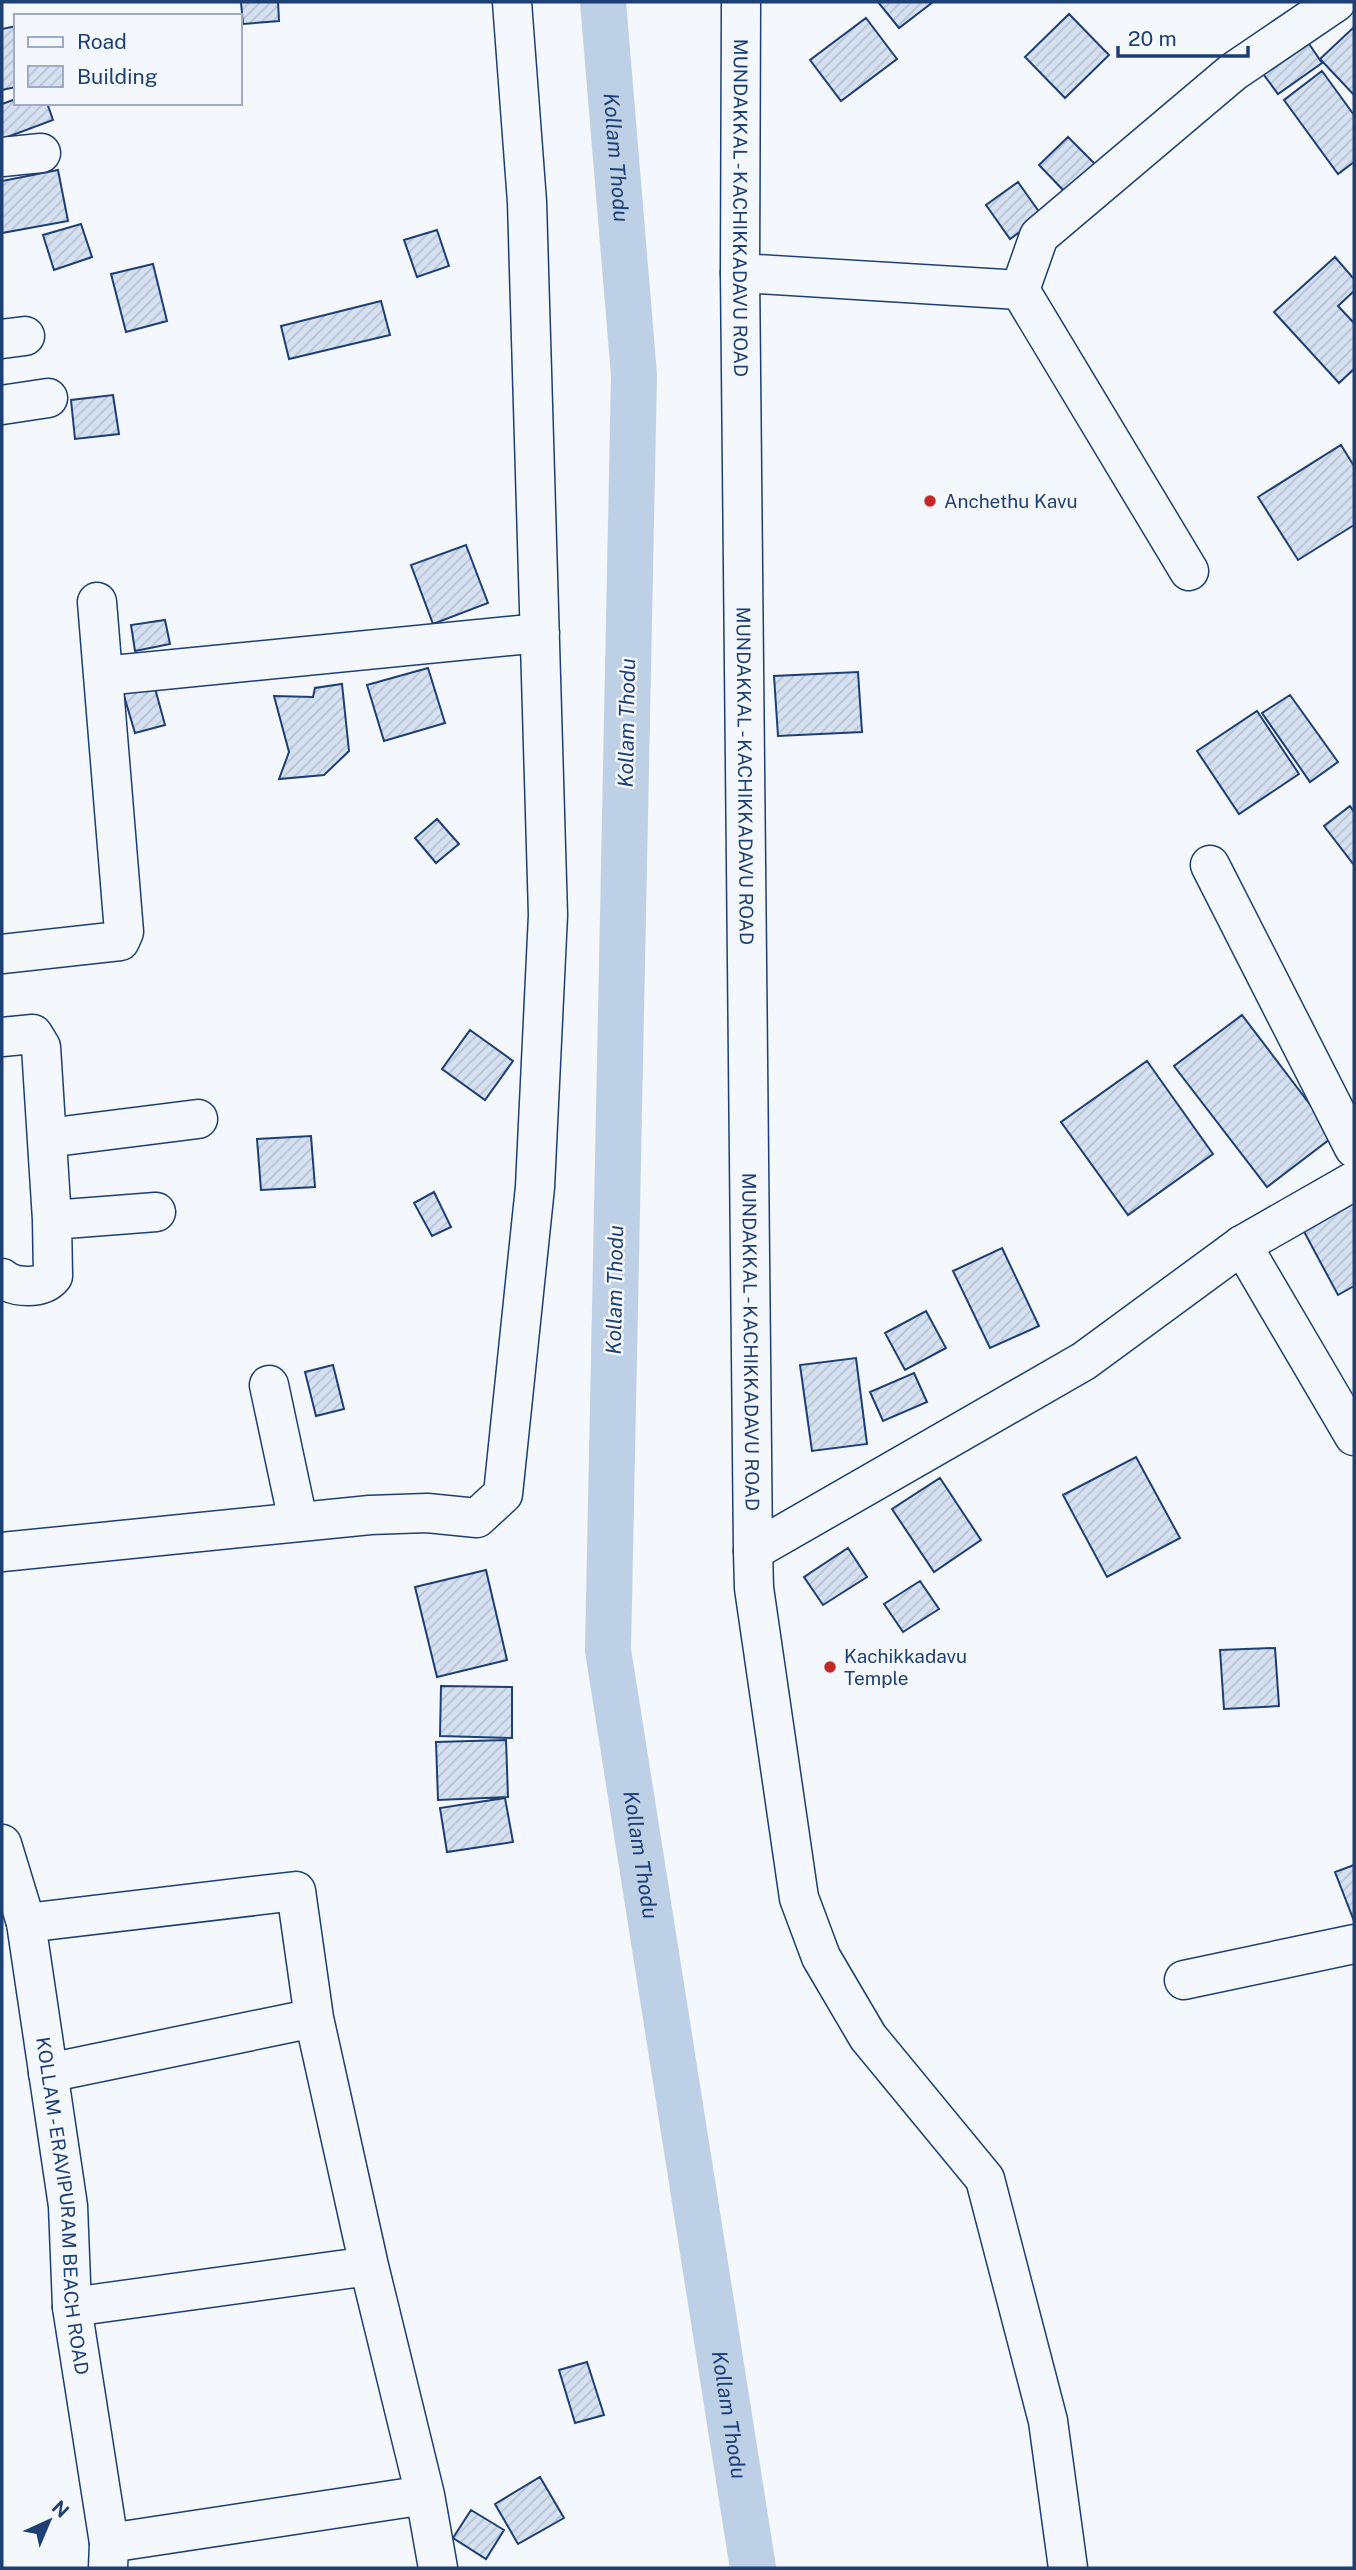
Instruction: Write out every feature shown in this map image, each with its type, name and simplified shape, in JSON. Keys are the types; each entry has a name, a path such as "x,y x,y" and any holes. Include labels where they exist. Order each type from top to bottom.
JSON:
{"street":[{"path":"2,1552 298,1521 426,1513 477,1518 503,1494 535,1187 547,928 527,202 512,2"},
{"name":"MUNDAKKAL - KACHIKKADAVU ROAD","path":"741,2 740,273 754,1588 799,1898 821,1957 868,2037 985,2179 1048,2421 1068,2568"},
{"path":"1020,290 1039,236 1233,72 1336,2"},
{"path":"2,157 41,153"},
{"path":"740,273 1020,290"},
{"path":"1020,290 1189,570"},
{"path":"2,405 48,398"},
{"path":"2,954 120,941 124,932 97,602"},
{"path":"103,676 540,634"},
{"path":"1210,865 1354,1148"},
{"path":"2,1037 33,1034 41,1048 53,1276 49,1282 11,1285 2,1278"},
{"path":"47,1138 198,1119"},
{"path":"753,1551 1084,1361 1242,1245 1354,1181"},
{"path":"52,1220 156,1212"},
{"path":"1242,1245 1354,1436"},
{"path":"269,1385 298,1521"},
{"name":"KOLLAM - ERAVIPURAM BEACH ROAD","path":"2,1844 26,1923 68,2206 72,2307 108,2556"},
{"path":"26,1923 296,1891 314,2018 369,2266 425,2495 438,2568"},
{"path":"1184,1980 1354,1944"},
{"path":"48,2073 314,2018"},
{"path":"72,2307 369,2266"},
{"path":"108,2556 425,2495"}],"building":[{"path":"241,2 278,2 279,21 243,24"},
{"path":"878,2 933,2 899,28"},
{"path":"1069,14 1109,55 1065,98 1025,57"},
{"path":"866,18 897,59 841,101 810,60"},
{"path":"14,26 14,87 2,90 2,29"},
{"path":"1354,27 1354,95 1320,59"},
{"path":"1303,35 1322,63 1278,94 1258,67"},
{"path":"1322,71 1354,115 1354,162 1338,174 1284,100"},
{"path":"14,100 14,105 48,105 53,120 2,139 2,104"},
{"path":"1068,137 1095,164 1065,192 1039,165"},
{"path":"58,170 68,221 2,233 2,181"},
{"path":"1018,182 1042,216 1010,239 986,205"},
{"path":"81,224 92,257 54,270 43,235"},
{"path":"437,230 449,266 417,277 404,240"},
{"path":"1335,257 1354,279 1354,291 1338,306 1354,323 1354,369 1339,383 1274,312"},
{"path":"153,264 167,321 126,332 111,274"},
{"path":"381,301 390,335 289,359 281,326"},
{"path":"113,395 119,434 75,439 71,400"},
{"path":"1341,445 1354,466 1354,525 1298,560 1258,497"},
{"path":"466,545 488,603 433,624 411,565"},
{"path":"165,620 170,644 135,651 131,625"},
{"path":"428,668 445,723 384,741 367,685"},
{"path":"858,672 862,732 778,736 774,676"},
{"path":"153,681 165,725 135,733 122,689"},
{"path":"342,684 349,751 324,775 279,779 289,752 274,696 313,697 315,688"},
{"path":"1290,695 1338,762 1310,782 1262,713"},
{"path":"1257,711 1299,774 1239,814 1197,751"},
{"path":"1350,806 1354,812 1354,865 1324,826"},
{"path":"437,819 459,844 436,863 415,838"},
{"path":"1242,1015 1334,1136 1267,1187 1174,1066"},
{"path":"470,1030 513,1061 485,1100 442,1069"},
{"path":"1147,1061 1213,1154 1128,1215 1061,1122"},
{"path":"311,1136 315,1187 261,1190 257,1139"},
{"path":"434,1192 451,1227 432,1236 414,1203"},
{"path":"1354,1197 1354,1286 1338,1295 1301,1226"},
{"path":"1002,1248 1039,1326 990,1348 953,1271"},
{"path":"926,1311 946,1348 905,1370 885,1333"},
{"path":"856,1358 867,1444 812,1451 800,1365"},
{"path":"333,1365 344,1409 316,1416 305,1372"},
{"path":"914,1373 927,1402 883,1421 870,1392"},
{"path":"1136,1457 1180,1538 1107,1577 1063,1495"},
{"path":"940,1478 981,1540 934,1572 892,1509"},
{"path":"848,1548 867,1577 823,1605 804,1577"},
{"path":"486,1570 507,1660 437,1677 415,1587"},
{"path":"920,1581 939,1609 903,1632 884,1604"},
{"path":"1275,1648 1279,1706 1224,1709 1220,1650"},
{"path":"441,1686 512,1687 512,1738 440,1736"},
{"path":"506,1740 508,1797 438,1800 436,1742"},
{"path":"505,1798 513,1842 447,1852 440,1808"},
{"path":"1354,1865 1354,1921 1335,1872"},
{"path":"587,2362 604,2415 575,2423 559,2370"},
{"path":"540,2477 564,2518 518,2544 495,2504"},
{"path":"471,2510 504,2530 486,2559 453,2538"}],"waterway":[{"name":"Kollam Thodu","path":"603,2 634,375 608,1650 753,2568"}],"place":[{"name":"Anchethu Kavu","path":"930,501"},
{"name":"Kachikkadavu Temple","path":"830,1667"}]}
